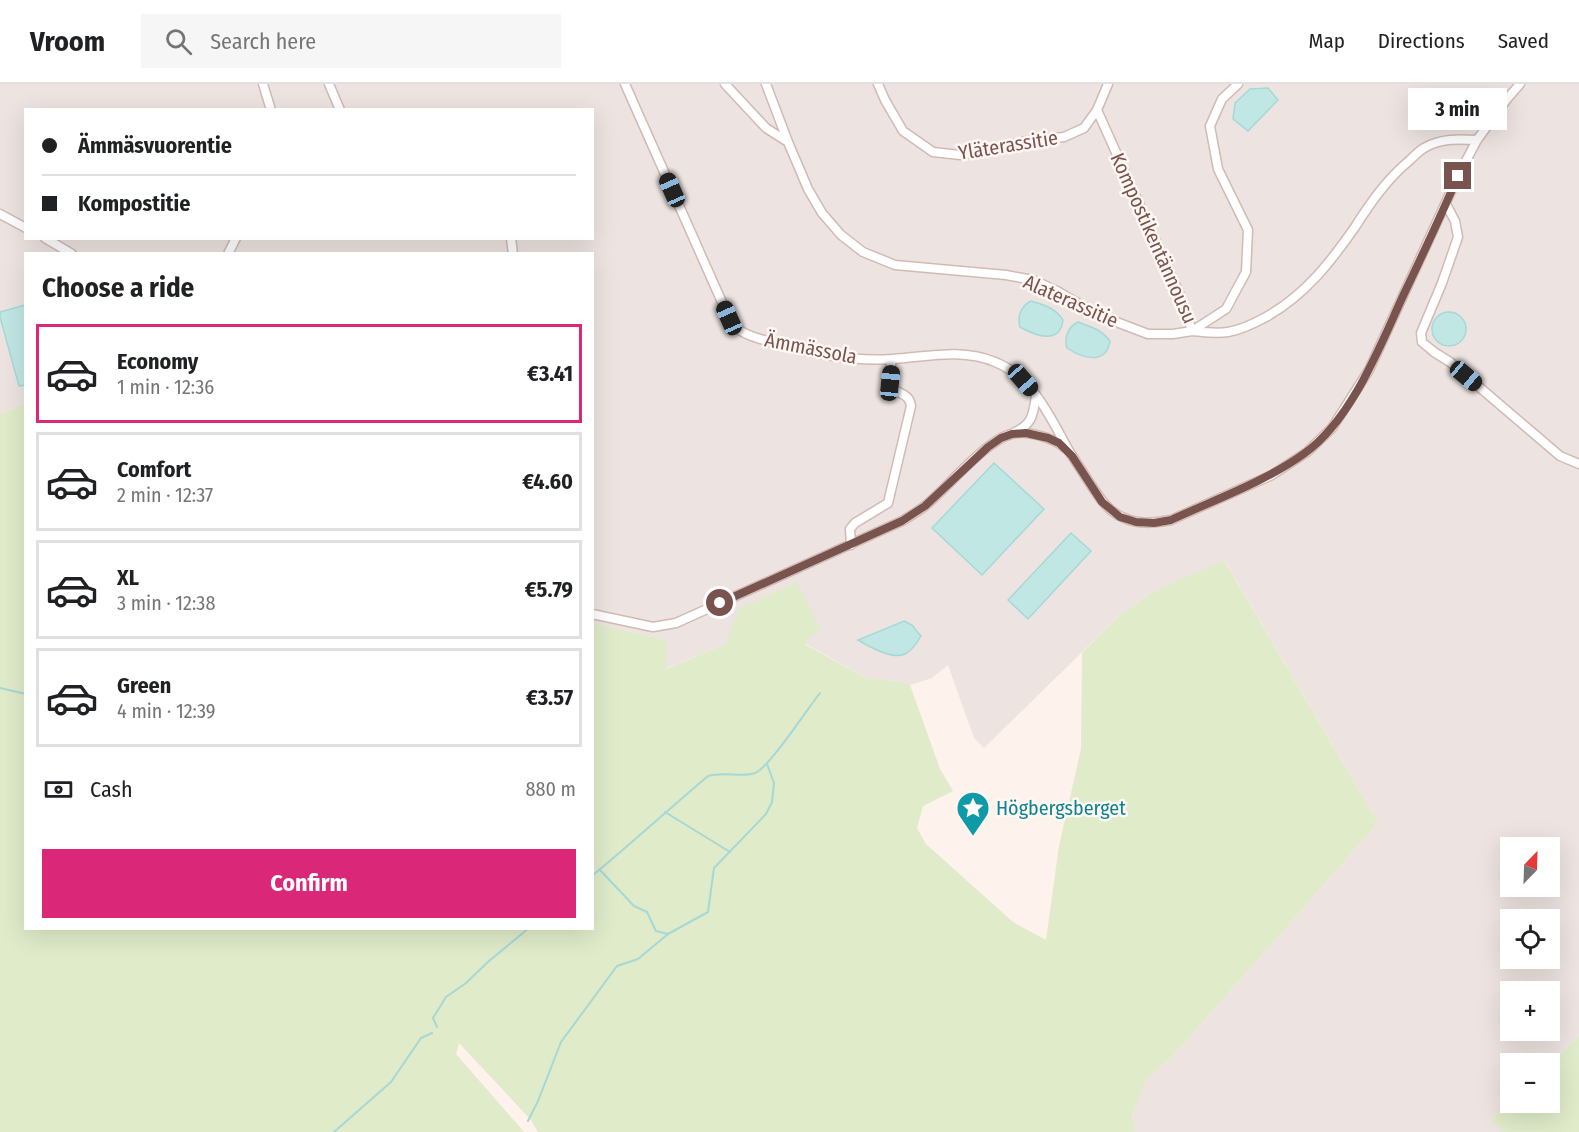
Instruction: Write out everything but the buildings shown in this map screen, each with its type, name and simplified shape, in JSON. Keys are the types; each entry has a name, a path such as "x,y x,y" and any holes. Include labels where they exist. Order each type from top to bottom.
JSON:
{"street":[{"path":"263,84 270,108"},
{"path":"329,84 339,108"},
{"name":"Ämmässola","path":"625,84 729,318 740,331 791,348 857,359 892,359 951,353 982,357 997,362 1023,380 1036,396 1102,502 1120,517 1136,522 1154,523 1171,520 1272,475 1307,452 1332,428 1369,370 1458,176 1477,140 1520,84"},
{"path":"725,84 766,128 788,142"},
{"name":"Alaterassitie","path":"766,84 808,189 822,213 841,235 863,252 895,265 1006,275 1033,280 1098,315 1148,334 1191,331 1226,309 1246,272 1248,230 1218,169 1210,126 1222,99 1238,84"},
{"name":"Yläterassitie","path":"878,84 903,131 933,152 960,155 1028,141 1064,137 1084,128 1097,110 1108,84"},
{"name":"Kompostikentännousu","path":"1097,110 1176,286 1191,331 1208,333 1229,332 1253,324 1297,297 1323,271 1341,248 1380,190 1423,148 1444,140 1477,140"},
{"path":"1446,204 1455,220 1458,237 1421,333 1422,342 1450,362 1560,456 1579,464"},
{"path":"0,214 24,227"},
{"path":"48,240 69,252"},
{"path":"851,545 850,529 855,523 888,503 911,406 907,397 893,389 890,383 892,359"},
{"path":"594,614 653,627 676,623 902,521 925,506 988,447 1029,424 1036,396"},
{"path":"1012,434 1026,433 1048,438 1059,443 1072,456"}],"shaded area":[{"path":"0,84 1579,84 1579,1036 1560,1054 1500,1053 1500,1111 1491,1120 1504,1132 1135,1132 1133,1114 1146,1079 1172,1057 1378,823 1225,561 1151,593 1120,615 984,748 974,738 948,665 932,678 910,685 903,682 866,678 806,644 806,639 726,644 665,669 665,640 594,623 594,252 24,252 24,404 0,414"}],"green space":[{"path":"24,404 24,930 594,930 594,623 666,640 666,669 726,644 738,609 797,582 821,631 807,639 806,645 866,678 903,682 910,685 940,769 953,791 923,806 917,828 926,844 1013,922 1046,940 1059,846 1081,749 1082,653 1120,615 1151,593 1224,560 1378,823 1172,1057 1146,1079 1133,1114 1135,1132 538,1132 531,1120 459,1043 456,1054 524,1132 0,1132 0,414"},
{"path":"1579,1036 1579,1132 1504,1132 1491,1120 1500,1111 1560,1113 1560,1054"}],"water":[{"path":"1268,88 1278,100 1248,131 1233,119 1235,103 1250,89"},
{"path":"1031,301 1049,307 1060,316 1063,320 1057,333 1046,336 1020,327 1021,312"},
{"path":"24,305 24,385 19,386 0,312"},
{"path":"1449,312 1461,317 1466,329 1461,341 1449,346 1437,341 1432,329 1437,317"},
{"path":"1078,322 1107,337 1110,341 1104,354 1093,358 1086,357 1067,348 1068,333"},
{"path":"994,463 1044,509 982,575 932,528"},
{"path":"1071,533 1091,551 1028,619 1008,600"},
{"path":"904,621 912,625 921,636 912,649 905,654 887,654 858,640"}],"waterway":[{"path":"0,688 24,694"},
{"path":"594,874 708,776 744,775 761,769 820,693"},
{"path":"528,1121 561,1042 617,966 638,959 668,934 708,912 714,868 766,814 772,802 774,783 767,764"},
{"path":"665,812 730,852"},
{"path":"600,870 634,906 647,912 656,931 668,934"},
{"path":"437,1027 433,1018 446,997 466,983 527,930"},
{"path":"334,1132 391,1082 421,1038 432,1033"}],"place":[{"name":"Högbergsberget","path":"973,837"}],"route":[{"path":"720,603 902,521 925,506 988,447 1012,434 1026,433 1059,443 1072,456 1102,502 1120,517 1136,522 1154,523 1171,520 1272,475 1307,452 1332,428 1343,412 1369,370 1458,176"}]}
